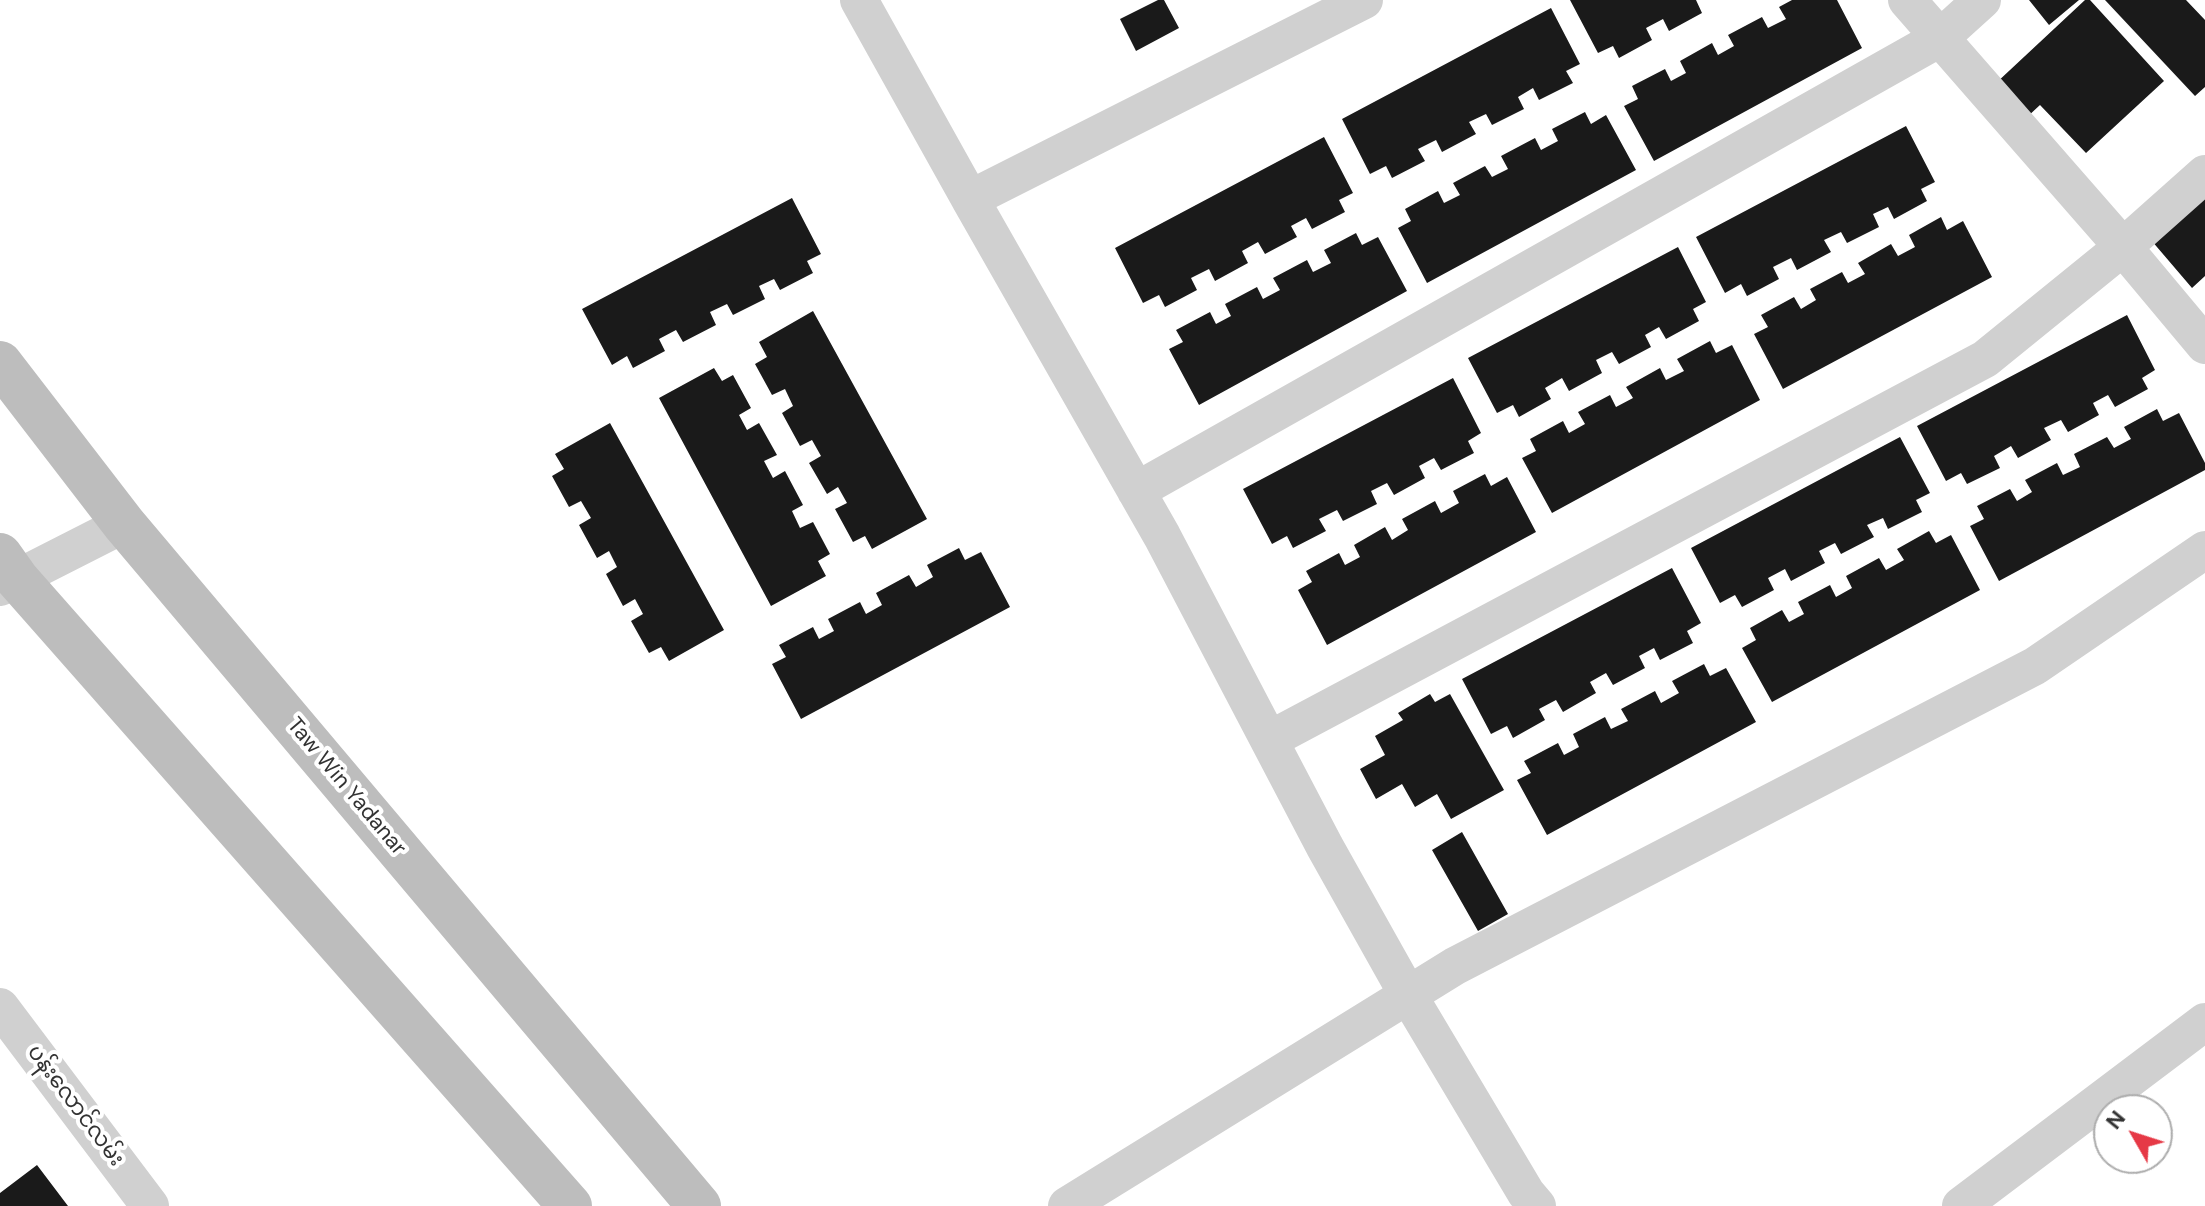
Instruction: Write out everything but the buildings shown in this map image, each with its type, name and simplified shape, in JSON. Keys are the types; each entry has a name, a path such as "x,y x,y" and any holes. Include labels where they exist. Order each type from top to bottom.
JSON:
{"main road":[{"name":"Taw Win Yadanar","path":"0,363 124,524 699,1206"},
{"path":"6,574 570,1206"}],"street":[{"path":"859,0 1136,491 1325,847 1408,995 1526,1193 1537,1206"},
{"path":"970,199 1364,0"},
{"path":"1907,0 2205,345"},
{"path":"1136,491 1940,38 1982,0"},
{"path":"1269,740 1985,359 2123,247 2205,174"},
{"path":"6,574 124,524"},
{"path":"1067,1206 1455,966 2035,666 2205,550"},
{"name":"ပန်းလောင်လမ်း","path":"0,1007 150,1206"},
{"path":"1981,1201 2205,1022"}]}
